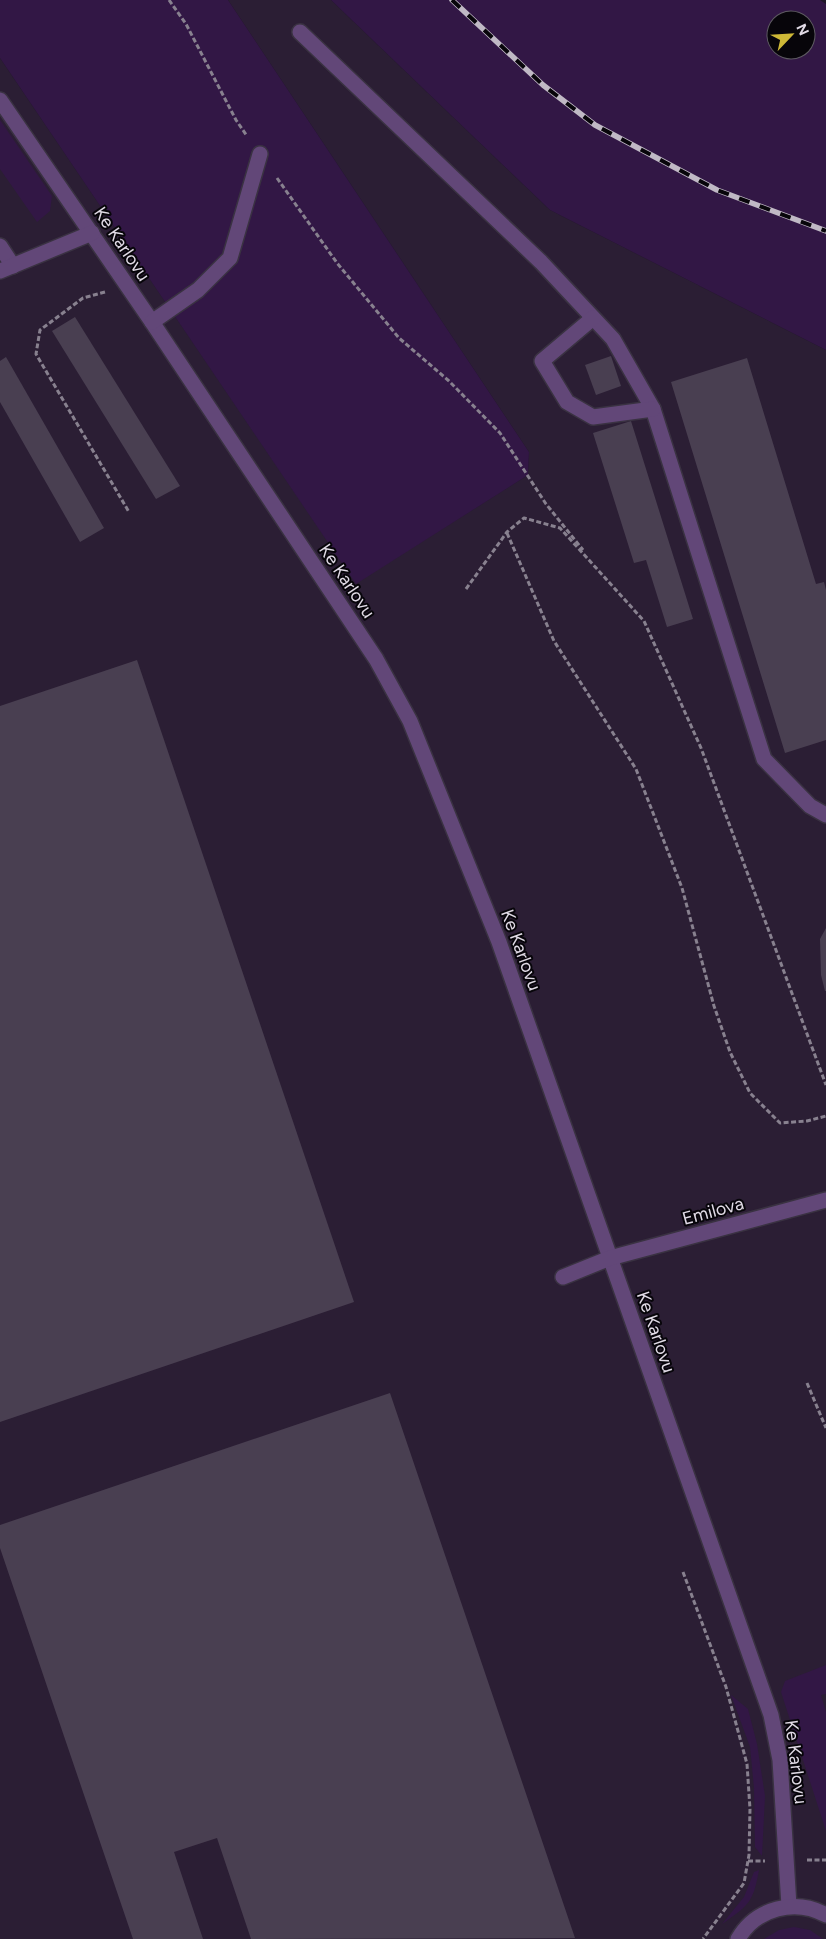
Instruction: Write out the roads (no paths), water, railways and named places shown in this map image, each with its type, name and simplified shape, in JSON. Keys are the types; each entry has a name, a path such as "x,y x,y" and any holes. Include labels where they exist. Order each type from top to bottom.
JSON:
{"street":[{"path":"300,32 534,255 613,339 653,409 764,759 810,806 826,815"},
{"name":"Ke Karlovu","path":"0,100 128,286 376,659 410,721 499,942 771,1715 780,1760 789,1906"},
{"path":"152,322 198,290 230,258 260,154"},
{"path":"0,246 6,268 92,233"},
{"path":"593,318 542,361 566,402 593,417 653,409"},
{"name":"Emilova","path":"563,1277 610,1258 826,1200"},
{"path":"738,1939 742,1932 758,1917 789,1906 807,1908 826,1915"}],"railway":[{"path":"452,0 543,85 595,125 717,190 826,231"}]}
